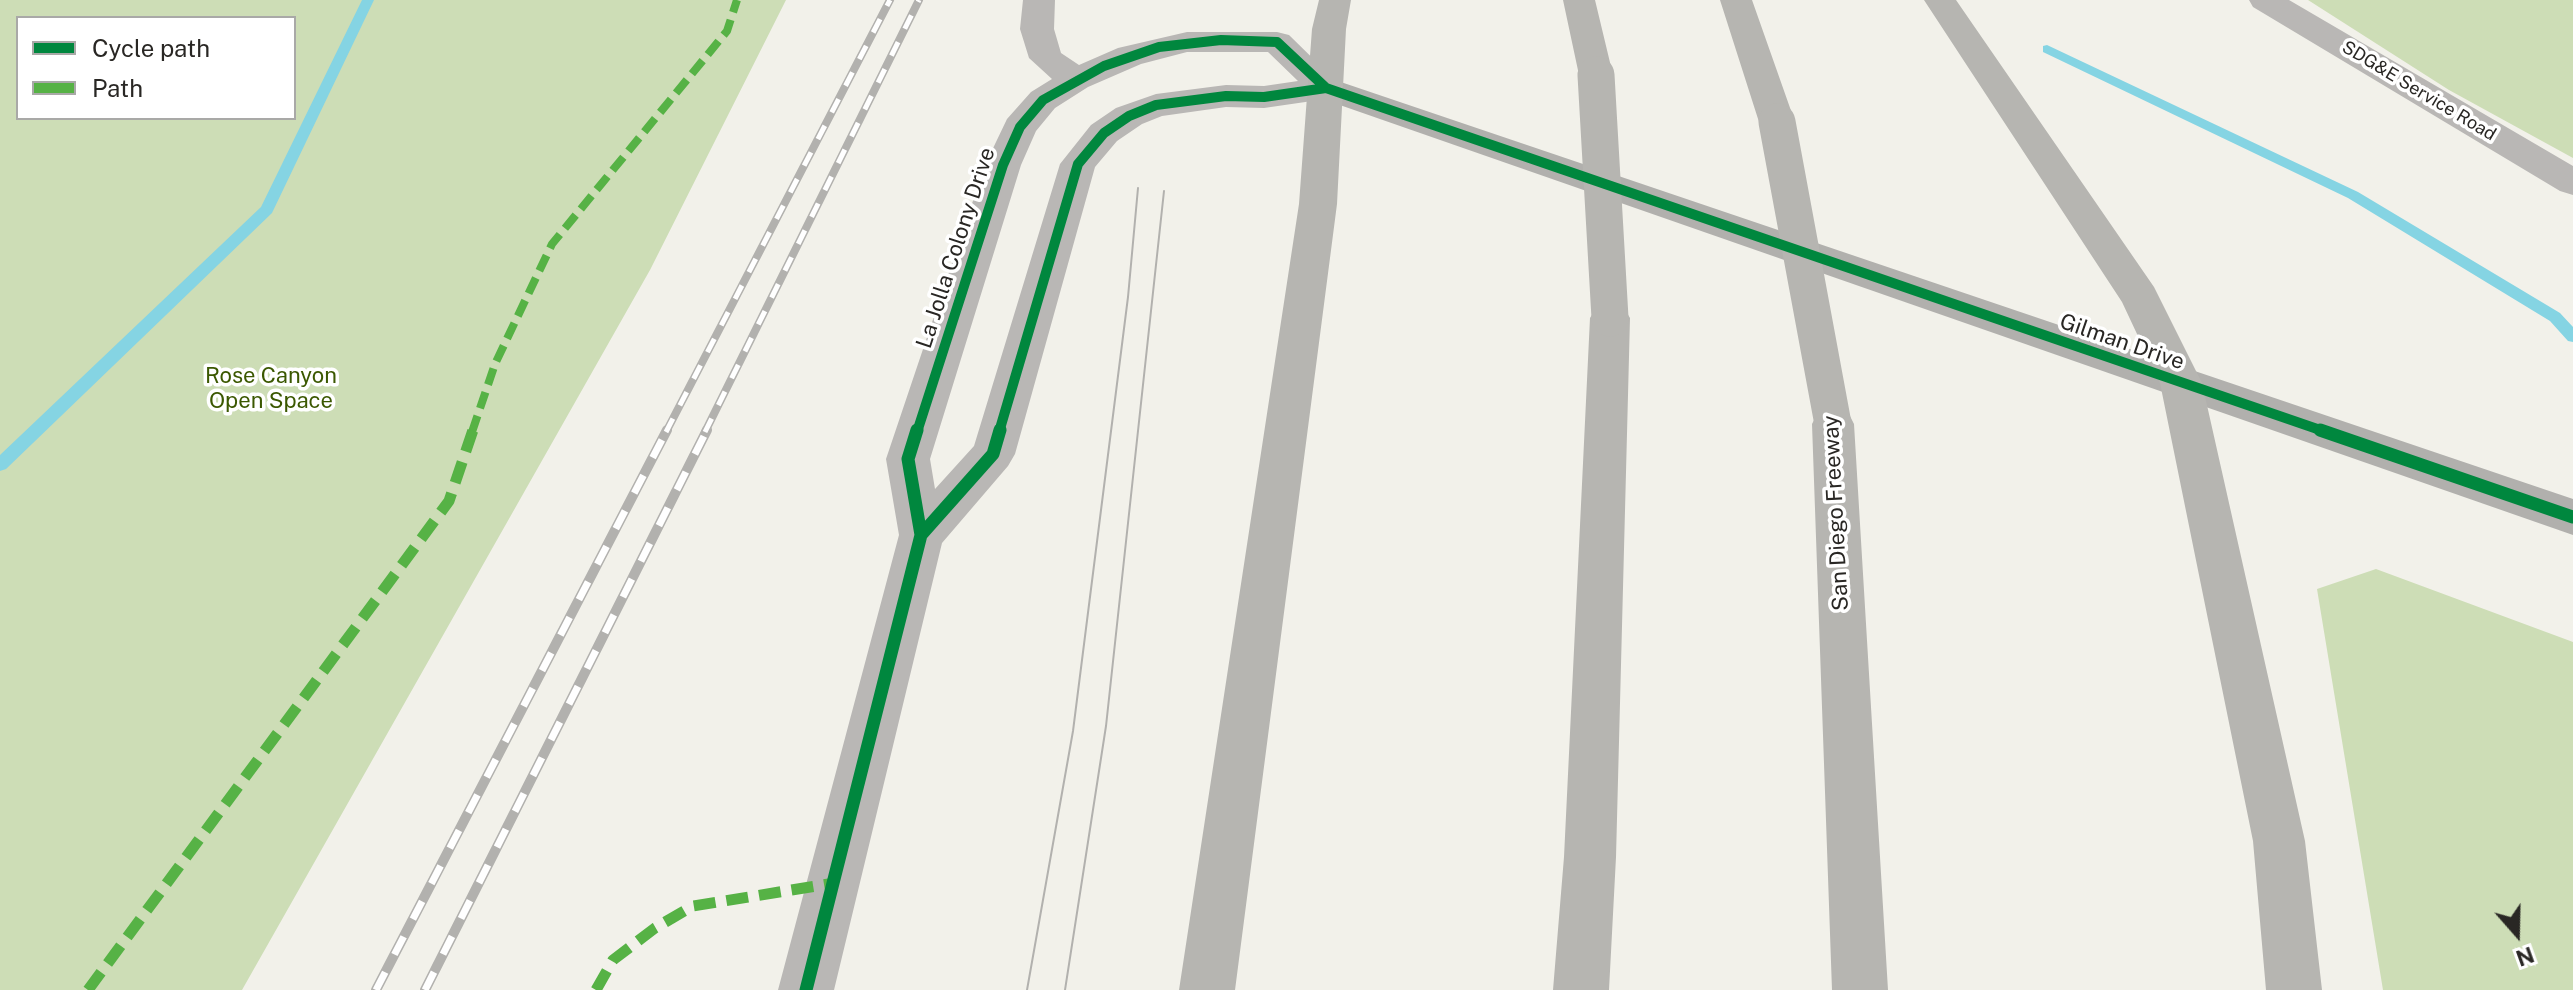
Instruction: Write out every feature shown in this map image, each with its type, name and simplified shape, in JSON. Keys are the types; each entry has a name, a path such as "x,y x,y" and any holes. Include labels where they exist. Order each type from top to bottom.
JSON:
{"highway":[{"path":"1207,990 1318,204 1329,29 1335,0"},
{"path":"1579,0 1596,75 1610,318 1590,857 1581,990"},
{"name":"San Diego Freeway","path":"1736,0 1777,122 1833,424 1860,990"},
{"path":"1940,0 2140,297 2181,383 2279,841 2294,990"}],"main road":[{"name":"La Jolla Colony Drive","path":"1326,88 1659,201"},
{"name":"Gilman Drive","path":"1659,201 2573,517"}],"street":[{"path":"1039,0 1037,29 1046,58 1076,79"},
{"name":"SDG&E Service Road","path":"2265,0 2573,182"},
{"name":"La Jolla Colony Drive","path":"806,990 921,535 908,459 1003,165 1020,127 1043,100 1076,79 1159,47 1221,40 1277,42 1326,88"},
{"name":"La Jolla Colony Drive","path":"921,535 993,454 1078,164 1104,133 1129,116 1156,105 1226,96 1264,97 1326,88"}],"green space":[{"name":"Rose Canyon Open Space","path":"0,0 786,0 650,270 242,990 0,990"},
{"path":"2308,0 2573,0 2573,158 2449,90"},
{"path":"2376,569 2573,642 2573,990 2383,990 2317,589"}],"waterway":[{"path":"0,465 267,210 368,0"},
{"path":"2047,49 2353,195 2555,317 2573,337"}],"tram line":[{"path":"1027,990 1073,731 1128,297 1138,188"},
{"path":"1065,990 1106,726 1164,191"}],"railway":[{"path":"666,432 890,0"},
{"path":"705,432 919,0"},
{"path":"376,990 667,430"},
{"path":"425,990 707,430"}],"marked path":[{"path":"88,990 449,501 495,364 552,244 727,31 737,0"},
{"path":"596,990 613,960 655,928 693,906 835,883"}],"cycle path":[{"path":"806,990 921,535 908,459 1003,165 1020,127 1043,100 1104,66 1159,47 1221,40 1277,42 1326,88 2573,517"},
{"path":"921,535 993,454 1078,164 1104,133 1129,116 1156,105 1226,96 1264,97 1326,88"}]}
